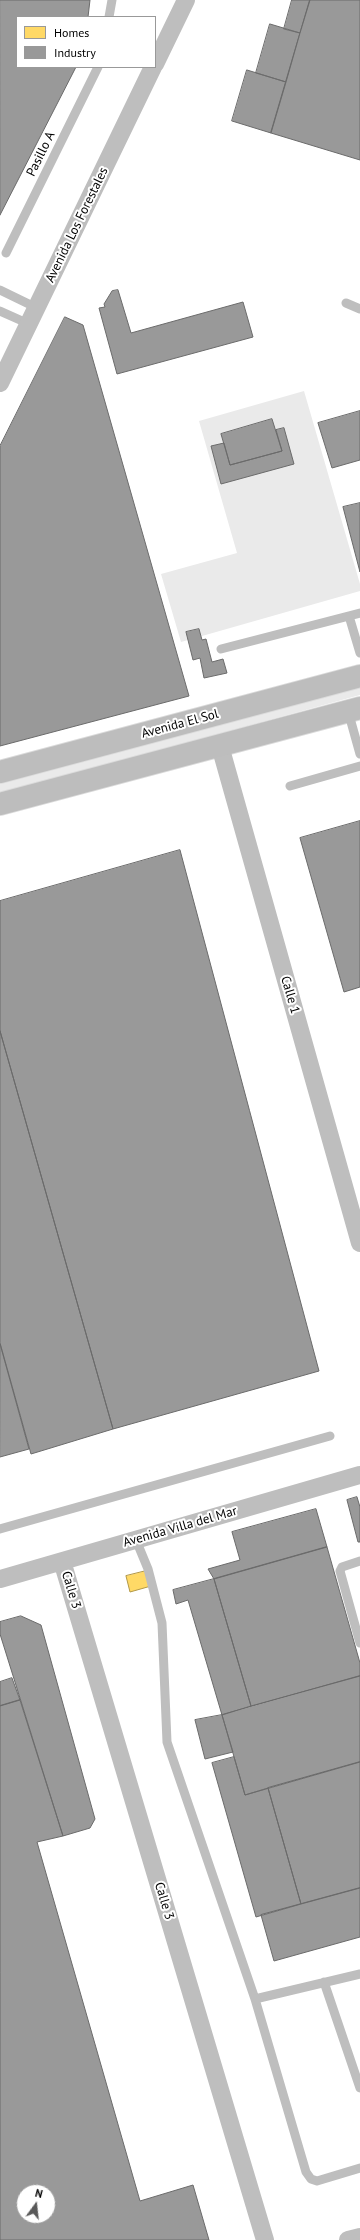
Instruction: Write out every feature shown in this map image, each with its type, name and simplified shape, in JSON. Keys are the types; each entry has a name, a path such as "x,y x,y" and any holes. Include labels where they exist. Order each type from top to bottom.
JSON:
{"main road":[{"name":"Avenida El Sol","path":"0,772 360,676"},
{"path":"0,804 354,710"}],"street":[{"path":"156,62 186,0"},
{"name":"Avenida Los Forestales","path":"0,382 153,68"},
{"name":"Calle 1","path":"220,746 360,1243"},
{"name":"Avenida Villa del Mar","path":"0,1579 360,1475"},
{"name":"Calle 3","path":"62,1561 265,2240"},
{"path":"348,2240 360,2237"}],"lane":[{"path":"109,16 112,0"},
{"name":"Pasillo A","path":"6,253 98,68"},
{"path":"0,290 37,308"},
{"path":"346,303 360,309"},
{"path":"0,311 29,324"},
{"path":"221,649 360,613"},
{"path":"350,616 360,653"},
{"path":"354,710 360,754"},
{"path":"290,786 360,766"},
{"path":"0,1529 330,1436"},
{"path":"136,1540 148,1569 162,1623 168,1742 255,1999 306,2172 311,2179 317,2181 360,2168"},
{"path":"360,1561 342,1567 340,1571 360,1643"},
{"path":"255,1999 360,1974"},
{"path":"324,1982 357,2071 360,2088"}],"shaded area":[{"path":"304,391 360,584 360,591 181,642 161,574 237,553 199,421"},
{"path":"360,684 360,695 0,794 0,783"}],"building: Homes":[{"path":"146,1571 151,1586 130,1592 126,1576"}],"building: Industry":[{"path":"0,0 90,0 88,16 16,16 16,68 75,68 0,215"},
{"path":"292,0 310,0 300,33 284,29"},
{"path":"310,0 360,0 360,160 271,133"},
{"path":"270,24 300,33 286,82 256,73"},
{"path":"247,70 286,82 271,133 232,121"},
{"path":"118,290 131,333 243,302 253,337 117,374 99,308 105,307 104,304 112,291"},
{"path":"65,317 83,325 189,696 0,746 0,446"},
{"path":"360,411 360,460 332,468 318,423"},
{"path":"272,419 282,451 230,465 221,434"},
{"path":"284,428 294,464 221,484 211,446 224,443 230,465 282,451 276,430"},
{"path":"360,503 360,572 343,507"},
{"path":"199,629 202,640 206,639 212,662 223,659 227,673 204,678 200,658 193,660 186,632"},
{"path":"360,821 360,987 344,992 300,838"},
{"path":"180,850 319,1371 113,1429 0,1031 0,901"},
{"path":"0,1031 113,1429 31,1454 0,1343"},
{"path":"0,1344 29,1449 0,1457"},
{"path":"357,1497 360,1507 360,1542 358,1542 347,1500"},
{"path":"316,1509 327,1547 214,1579 208,1569 240,1560 232,1532"},
{"path":"327,1547 360,1663 360,1676 251,1706 214,1579"},
{"path":"214,1579 251,1706 222,1715 188,1600 176,1604 173,1590"},
{"path":"21,1616 41,1625 95,1819 90,1828 63,1836 0,1634 0,1622"},
{"path":"360,1676 360,1762 245,1795 222,1715"},
{"path":"12,1678 20,1700 0,1706 0,1682"},
{"path":"20,1700 63,1836 37,1842 140,2201 193,2185 209,2240 0,2240 0,1706"},
{"path":"222,1715 233,1752 205,1759 195,1720"},
{"path":"234,1757 245,1795 268,1788 301,1904 256,1917 212,1763"},
{"path":"360,1762 360,1888 301,1904 268,1788"},
{"path":"360,1888 360,1937 274,1961 261,1915"}]}
